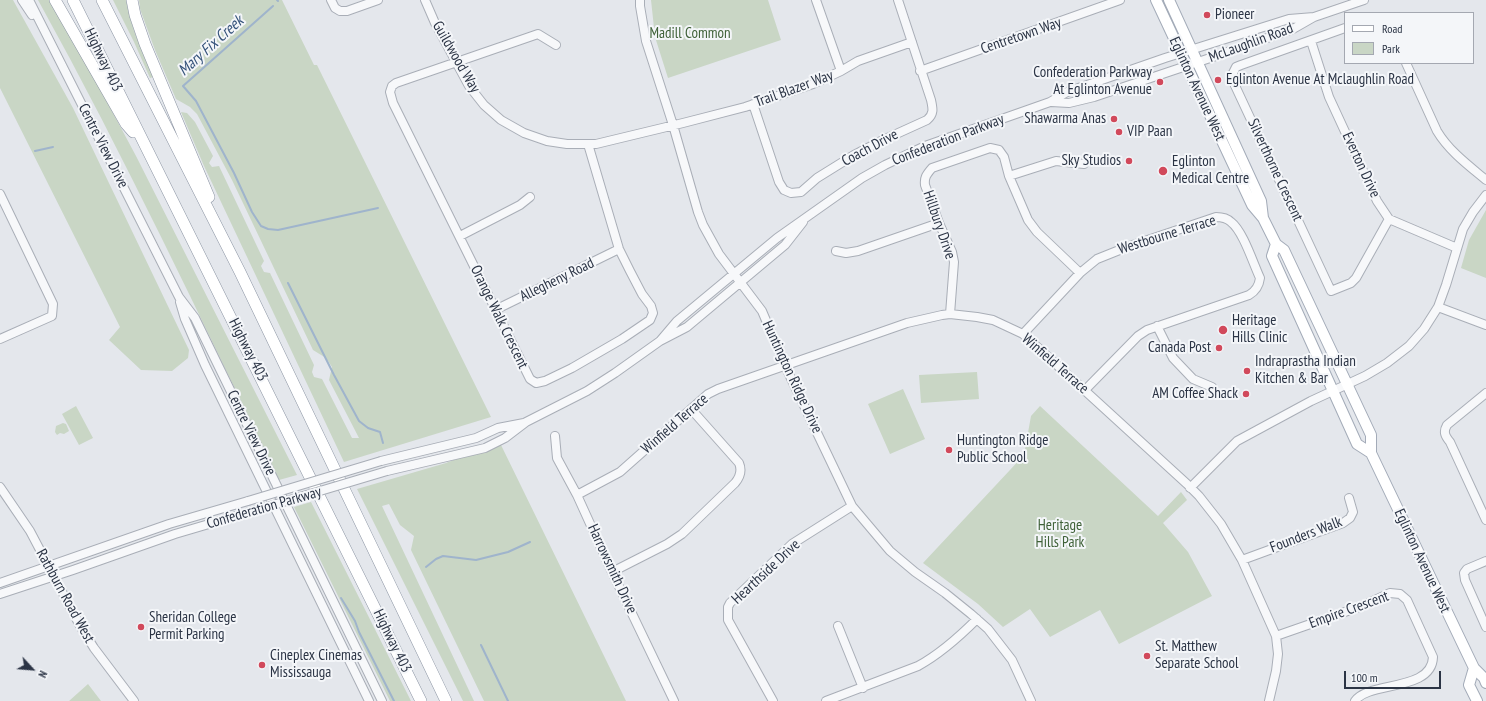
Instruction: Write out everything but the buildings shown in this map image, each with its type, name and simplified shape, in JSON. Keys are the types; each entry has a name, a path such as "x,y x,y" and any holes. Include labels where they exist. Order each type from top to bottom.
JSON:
{"highway":[{"path":"55,0 126,124 145,145"},
{"name":"Highway 403","path":"73,0 421,701"},
{"name":"Highway 403","path":"102,0 240,272 446,701"},
{"path":"132,0 145,44 240,272"}],"main road":[{"name":"Eglinton Avenue West","path":"1156,0 1252,205 1263,218 1276,244 1284,250 1371,435 1371,453 1474,668 1484,678 1486,683"},
{"name":"Eglinton Avenue West","path":"1169,0 1261,201 1263,218"},
{"name":"Eglinton Avenue West","path":"1276,244 1272,256 1333,391 1358,444 1371,453"},
{"path":"1474,668 1470,685 1477,701"}],"street":[{"name":"Centre View Drive","path":"22,0 49,38"},
{"name":"Centre View Drive","path":"30,0 179,297 195,318 382,701"},
{"path":"331,0 335,8 340,11 347,11 378,0"},
{"name":"Guildwood Way","path":"425,0 435,23 469,86 484,105 501,120 524,133 547,141 567,144 596,144 673,125"},
{"name":"Huntington Ridge Drive","path":"640,0 646,41 701,218 720,254 762,311 785,364 852,506 890,550 915,572 945,593 977,619 994,636 1012,660 1031,701"},
{"path":"816,0 841,71"},
{"name":"Coach Drive","path":"753,104 779,182 784,190 791,193 801,192 817,178 854,156 931,117 933,110 931,100 920,71 898,0"},
{"name":"Centretown Way","path":"920,71 1120,0"},
{"name":"McLaughlin Road","path":"1186,66 1292,29 1314,17 1364,0"},
{"name":"McLaughlin Road","path":"1180,53 1289,19 1314,17"},
{"name":"Silverthorne Crescent","path":"1344,28 1236,67 1231,77 1331,291 1351,283 1356,278 1390,219"},
{"path":"456,62 538,34 556,45"},
{"name":"Everton Drive","path":"1311,41 1329,97 1377,201 1390,219"},
{"name":"Trail Blazer Way","path":"673,125 753,104 813,84 858,61 912,42"},
{"name":"Confederation Parkway","path":"660,341 677,321 777,238 862,178 924,146 1050,102 1067,92 1180,53"},
{"name":"Orange Walk Crescent","path":"456,62 396,83 392,86 390,92 393,103 530,379 536,383 545,382 622,339 650,320 653,313 651,306 642,294 619,249 588,144"},
{"path":"1406,64 1437,131 1443,140 1486,180"},
{"name":"Confederation Parkway","path":"1050,102 1069,103 1094,97 1186,66"},
{"name":"Hillbury Drive","path":"950,314 954,262 952,252 939,223 925,185 926,174 932,168 990,148 999,150 1004,157 1009,176 1028,220 1037,232 1080,273"},
{"path":"1009,176 1056,161 1084,164"},
{"path":"0,194 53,304 52,316 0,339"},
{"path":"1190,488 1237,441 1387,363 1402,352 1420,334 1438,306 1463,229 1473,212 1486,195"},
{"path":"460,236 520,205 530,197"},
{"name":"Confederation Parkway","path":"0,594 175,534 387,471 485,448 505,438 526,422 587,391 660,341 687,327 785,245 810,214"},
{"name":"Westbourne Terrace","path":"1023,334 1080,273 1097,259 1127,247 1216,217 1230,221 1238,229 1260,278 1258,288 1248,295 1146,330 1138,336 1085,390"},
{"path":"1390,219 1457,248"},
{"path":"836,251 846,253 858,251 939,223"},
{"name":"Allegheny Road","path":"496,310 619,249"},
{"name":"Centre View Drive","path":"179,297 185,319 205,365 369,701"},
{"path":"1438,306 1486,325"},
{"name":"Winfield Terrace","path":"577,495 620,472 708,394 718,388 907,323 950,314 993,320 1023,334 1190,488 1221,524 1242,560 1276,636 1278,654 1276,671 1269,701"},
{"path":"1157,326 1173,358 1192,379 1212,387"},
{"path":"1486,394 1447,425 1444,434 1450,442 1486,520"},
{"path":"612,572 667,544 682,534 735,483 740,476 740,463 691,409"},
{"name":"Confederation Parkway","path":"0,583 169,524 381,461 476,438 498,428 526,422"},
{"name":"Harrowsmith Drive","path":"555,436 557,458 577,495 674,701"},
{"name":"Rathburn Road West","path":"0,487 17,511 49,566 79,624 94,648 134,701"},
{"name":"Founders Walk","path":"1242,560 1350,518 1353,512 1349,498"},
{"name":"Hearthside Drive","path":"773,701 728,620 728,608 730,603 792,544 852,506"},
{"path":"1486,561 1466,569 1464,573 1465,580 1486,627"},
{"name":"Empire Crescent","path":"1276,636 1362,606 1390,593 1400,594 1408,600 1433,656 1432,664 1429,670 1423,675 1403,684 1362,695 1355,701"},
{"path":"826,701 907,672 931,659 977,619"},
{"path":"838,626 863,688"}],"green space":[{"path":"0,0 13,0 73,108 189,350 188,358 172,371 141,370 109,340 120,327 0,88"},
{"path":"38,0 49,0 83,57 136,156 297,475 279,480 132,178"},
{"path":"113,0 126,0 134,30 153,77 150,78"},
{"path":"139,0 282,0 314,65 317,65 491,417 344,462 204,166 181,112 187,113 195,122 213,156 209,163 212,167 219,166 264,261 261,266 264,272 270,273 314,365 312,372 314,377 322,379 352,438 359,438 329,380 332,367 326,358 313,350 232,180 197,114 190,107 176,99 155,50 140,9"},
{"name":"Madill Common","path":"651,0 768,0 781,40 668,78 655,37"},
{"path":"1486,210 1486,278 1461,268 1469,240"},
{"path":"977,372 979,399 921,403 919,375"},
{"path":"903,389 925,439 890,454 868,404"},
{"path":"76,406 93,438 79,445 62,414"},
{"name":"Heritage Hills Park","path":"1040,406 1158,516 1181,492 1187,500 1163,523 1188,552 1212,596 1119,644 1100,610 1050,637 1030,609 1003,627 978,604 923,563 1024,455 1031,416"},
{"path":"63,423 66,424 69,431 64,434 60,433 57,435 55,432 56,426"},
{"path":"496,443 501,445 626,701 484,701 411,550 414,536 400,525 389,504 382,506 474,701 463,701 357,489 446,463"},
{"path":"311,502 411,701 390,701 294,507"},
{"path":"88,684 101,701 69,701"}],"waterway":[{"name":"Mary Fix Creek","path":"183,86 273,6"},
{"path":"183,86 196,101 234,173 252,212 261,226 268,229 278,230 378,208"},
{"name":"Mary Fix Creek","path":"35,151 53,147"},
{"path":"288,283 359,421 368,428 380,432 383,443"},
{"path":"426,567 436,559 443,556 476,560 508,552 530,542"},
{"path":"341,598 355,621 359,632 394,701"},
{"path":"481,645 508,701"}],"place":[{"name":"Pioneer","path":"1207,15"},
{"name":"Eglinton Avenue At Mclaughlin Road","path":"1218,80"},
{"name":"Confederation Parkway At Eglinton Avenue","path":"1160,82"},
{"name":"Shawarma Anas","path":"1114,119"},
{"name":"VIP Paan","path":"1119,132"},
{"name":"Sky Studios","path":"1129,161"},
{"name":"Eglinton Medical Centre","path":"1163,171"},
{"name":"Heritage Hills Clinic","path":"1223,330"},
{"name":"Canada Post","path":"1219,348"},
{"name":"Indraprastha Indian Kitchen & Bar","path":"1247,371"},
{"name":"AM Coffee Shack","path":"1246,394"},
{"name":"Huntington Ridge Public School","path":"949,450"},
{"name":"Sheridan College Permit Parking","path":"141,627"},
{"name":"St. Matthew Separate School","path":"1147,656"},
{"name":"Cineplex Cinemas Mississauga","path":"262,665"}]}
